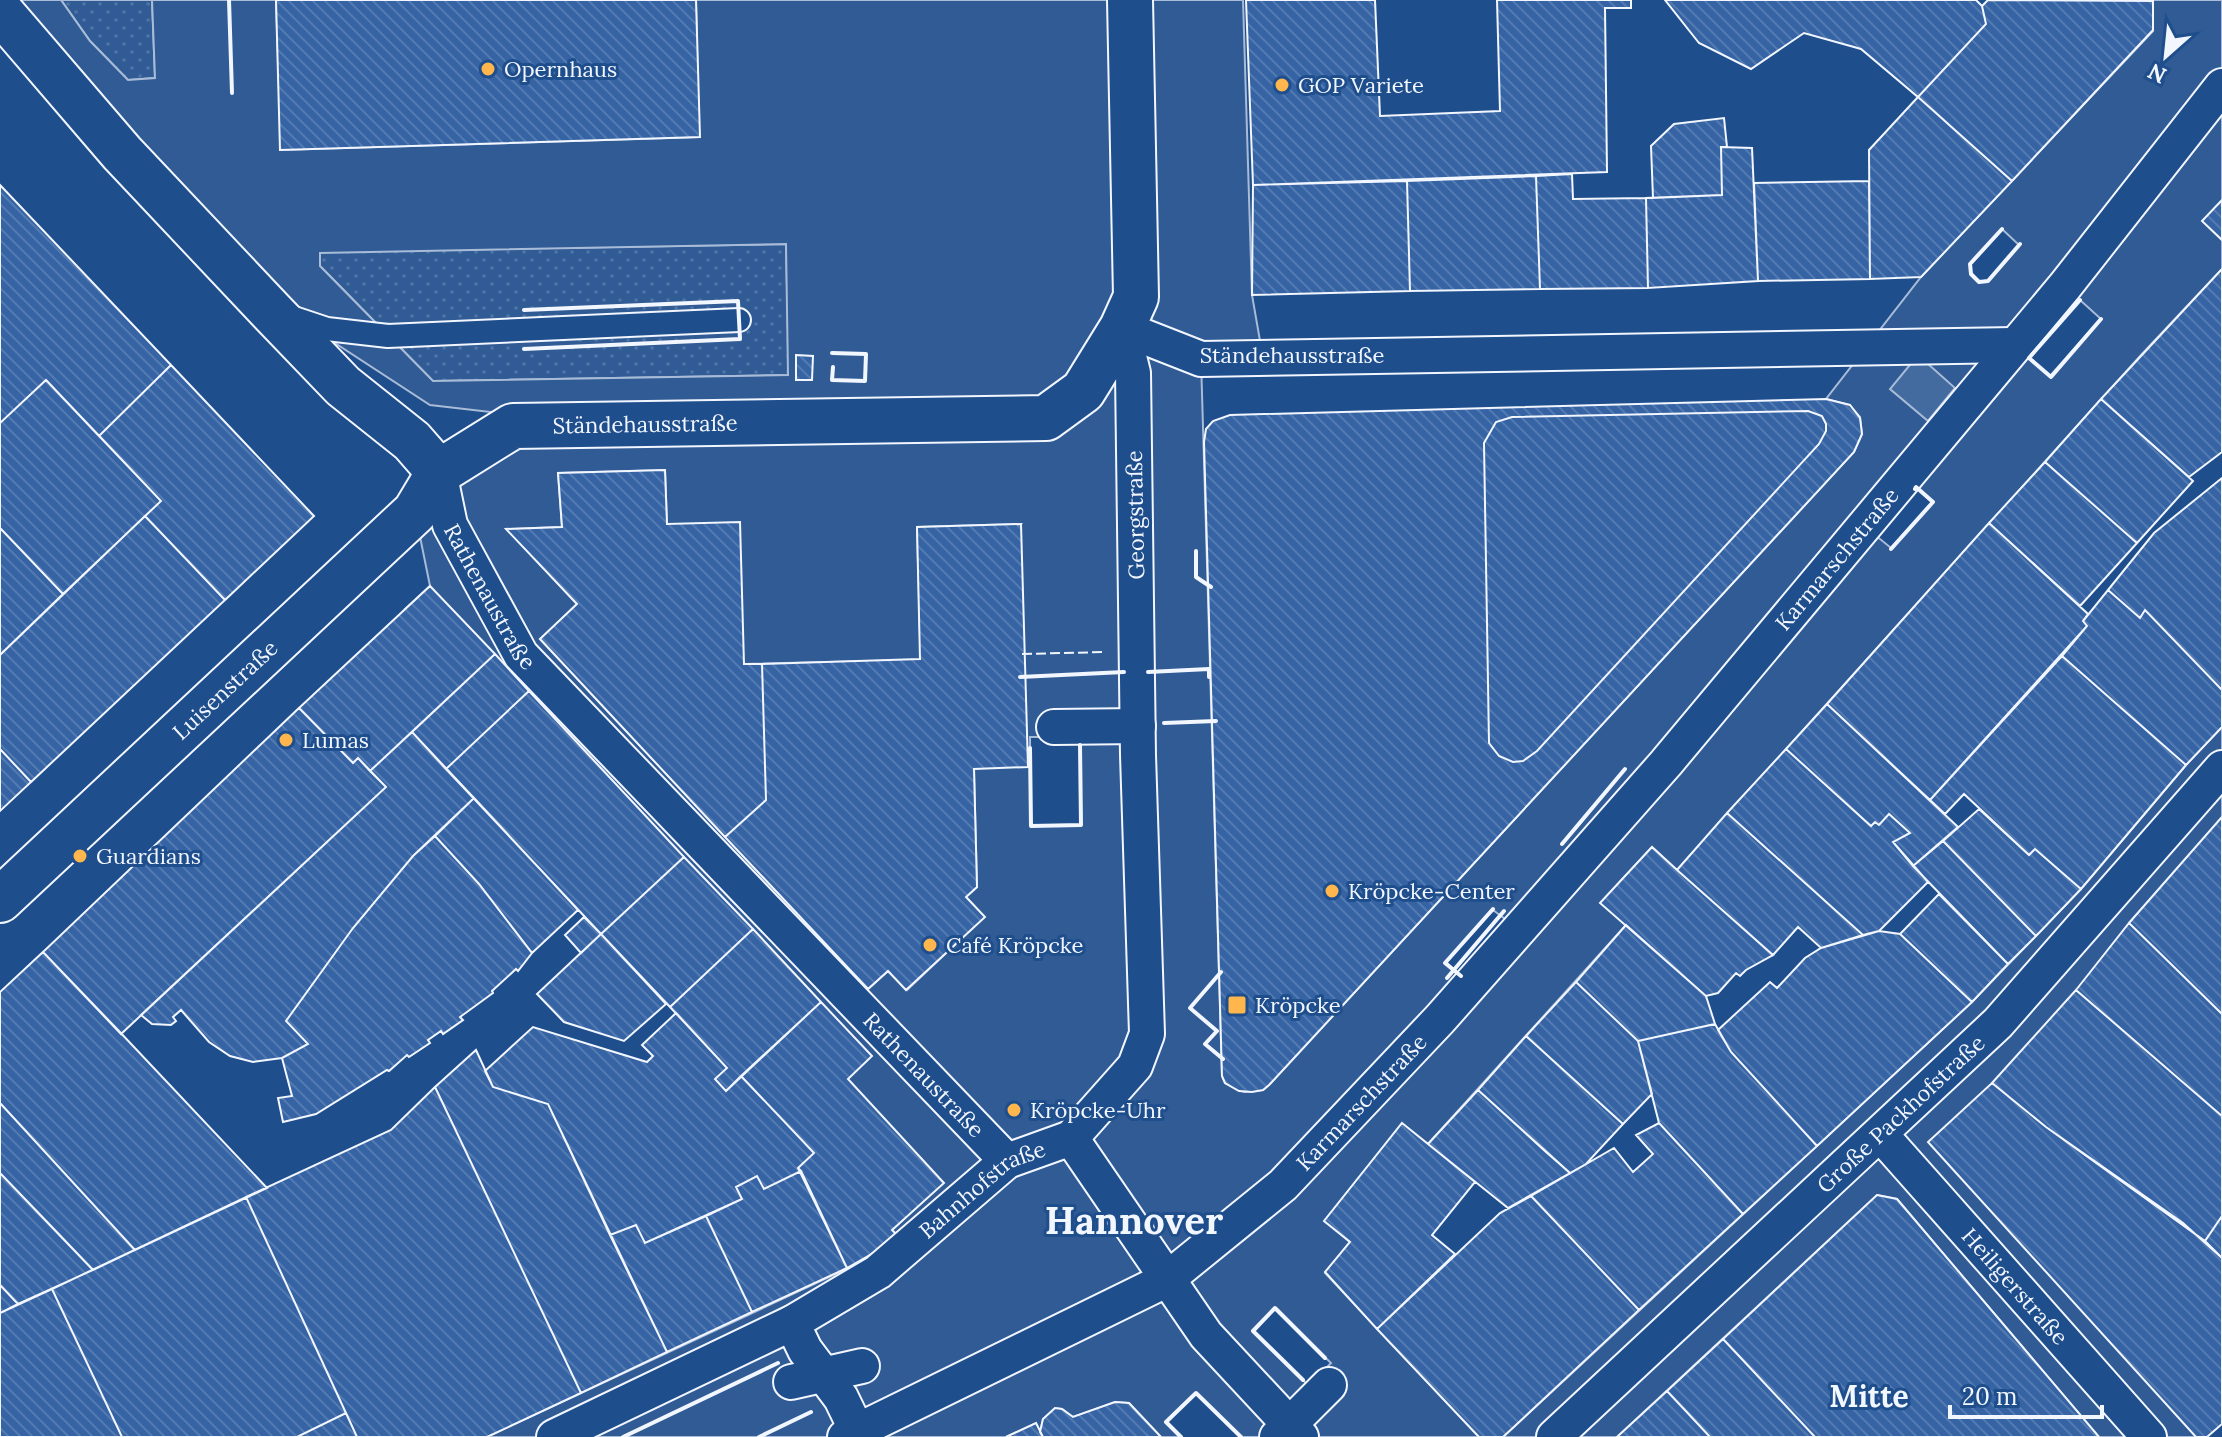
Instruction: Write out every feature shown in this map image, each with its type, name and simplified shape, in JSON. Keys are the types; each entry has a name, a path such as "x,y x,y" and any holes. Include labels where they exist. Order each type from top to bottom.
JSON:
{"street":[{"path":"1122,328 1136,297 1130,0"},
{"name":"Rathenaustraße","path":"2,9 122,153 271,311 343,386 412,441 439,472 450,525 521,655 1007,1161"},
{"name":"Karmarschstraße","path":"1166,1280 1283,1185 1440,1019 1666,763 2065,286 2222,86"},
{"name":"Ständehausstraße","path":"439,472 513,426 1046,418 1083,391 1122,328 1201,359 2014,345"},
{"name":"Georgstraße","path":"1122,328 1133,373 1138,726 1147,1034"},
{"name":"Luisenstraße","path":"0,900 415,512 439,472"},
{"path":"1048,733 1138,726"},
{"name":"Große Packhofstraße","path":"1554,1437 1998,1023 2222,768"},
{"name":"Karmarschstraße","path":"1417,1050 1427,1057 1437,1047 1440,1019"},
{"name":"Bahnhofstraße","path":"554,1437 792,1323 878,1272 1007,1161 1071,1138 1135,1066 1147,1034"},
{"name":"Heiligerstraße","path":"1881,1135 2149,1437"},
{"path":"1071,1138 1206,1335 1289,1433 1323,1378"},
{"path":"792,1323 805,1350 841,1398 851,1434 1166,1280"},
{"path":"791,1382 862,1366"}],"lane":[{"path":"271,311 327,329 388,336 739,320"}],"shaded area":[{"path":"0,0 61,0 90,41 128,80 155,78 152,0 276,0 281,150 699,137 696,0 1243,0 1252,295 1263,358 1201,359 1222,1076 1225,1083 1244,1092 1263,1090 1854,452 1862,434 1860,417 1849,405 1826,399 1921,277 2153,31 2152,0 2222,0 2222,269 1677,870 1652,847 1606,897 1601,903 1626,925 1428,1144 1402,1124 1325,1220 1350,1242 1325,1273 1479,1437 1241,1437 1196,1393 1166,1422 1181,1437 1161,1437 1129,1403 1115,1402 1073,1417 1055,1408 1043,1419 1040,1432 1036,1423 1006,1437 487,1437 855,1265 881,1248 896,1234 892,1230 943,1183 405,609 430,586 415,512 439,472 584,423 430,405 266,298","holes":["2002,229 2019,245 1988,281 1979,281 1971,274 1970,265","786,244 788,375 433,381 320,266 320,253","2080,300 2101,319 2050,376 2029,357","665,470 667,524 744,664 917,660 974,769 977,887 966,897 984,917 907,990 888,971 868,989 540,639 577,604 507,529 562,527 558,473","1917,487 1933,502 1891,548 1875,535","1021,524 920,637 917,527","1030,737 1080,737 1081,825 1031,825","1493,910 1517,928 1469,983 1446,962","1275,1309 1331,1363 1309,1386 1253,1331"]},
{"path":"61,0 152,0 155,78 128,80 90,41"},
{"path":"786,244 789,375 433,381 320,266 320,252"},
{"path":"1918,355 1955,388 1928,421 1890,389"},
{"path":"2222,727 2222,817 2129,923 2196,1437 2099,1437 1897,1199 1877,1195 1617,1437 1503,1437 1972,1002 2081,889"}],"building":[{"name":"Opernhaus","path":"276,0 696,0 700,137 280,150"},
{"path":"1246,0 1375,0 1380,116 1500,111 1497,0 1631,0 1631,8 1605,8 1607,172 1253,185"},
{"path":"1665,0 1976,0 1982,6 1986,24 1918,97 1861,49 1804,33 1751,69 1699,43"},
{"path":"1988,0 2153,1 2153,30 2012,181 1918,97 1986,24 1982,6"},
{"path":"1918,97 2012,181 1921,277 1870,279 1869,150"},
{"path":"1724,118 1727,147 1721,147 1722,195 1653,198 1651,146 1674,124"},
{"path":"1721,147 1752,148 1758,281 1648,288 1646,198 1722,195"},
{"path":"1572,174 1573,199 1646,198 1648,288 1540,289 1536,176"},
{"path":"1536,176 1540,289 1410,291 1407,181"},
{"path":"1407,181 1410,291 1252,295 1253,185"},
{"path":"1869,181 1870,279 1758,281 1754,183"},
{"path":"0,185 171,365 99,436 46,380 0,423"},
{"path":"2222,200 2222,240 2202,221"},
{"path":"2222,269 2222,452 2189,477 2101,399"},
{"path":"796,355 813,356 812,380 796,380"},
{"path":"171,365 314,516 225,600 145,516 161,501 99,436"},
{"path":"46,380 161,501 63,594 0,528 0,423"},
{"name":"Kröpcke-Center","path":"1826,399 1850,405 1860,418 1862,434 1854,452 1269,1085 1252,1092 1239,1091 1225,1083 1222,1076 1204,442 1206,429 1213,421 1230,415"},
{"path":"2101,399 2193,481 2137,543 2045,462"},
{"path":"1808,411 1822,416 1826,424 1819,444 1537,751 1523,761 1513,762 1499,756 1489,743 1484,443 1496,422 1512,417"},
{"path":"2045,462 2137,543 2080,606 1989,523"},
{"path":"665,470 667,524 740,522 744,664 762,664 766,800 725,837 540,639 577,604 506,529 562,527 558,473"},
{"path":"2222,478 2222,690 2145,610 2140,618 2108,590 2154,533"},
{"path":"145,516 225,600 31,782 0,749 0,655"},
{"path":"1989,523 2088,614 2083,621 2087,626 1930,800 1827,704"},
{"path":"1021,524 1028,767 974,769 977,887 966,897 985,917 906,990 888,971 868,989 725,837 766,800 762,664 920,659 917,527"},
{"path":"0,528 63,594 0,655"},
{"path":"430,586 495,654 370,771 358,758 353,763 299,708"},
{"path":"2108,590 2140,618 2145,610 2222,690 2222,727 2186,765 2062,656 2087,626 2083,621"},
{"path":"495,654 529,691 446,769 412,732"},
{"path":"2062,656 2186,765 2081,889 2035,849 2029,855 1964,794 1945,814 1930,800"},
{"path":"529,691 684,857 601,934 446,769"},
{"path":"1827,704 1958,827 1913,866 1893,842 1910,833 1889,814 1879,825 1875,822 1871,826 1786,749"},
{"path":"299,708 353,763 358,758 386,787 121,1034 43,952"},
{"path":"412,732 474,798 413,856 353,928 286,1021 308,1044 282,1058 253,1062 230,1056 209,1042 181,1010 173,1017 176,1021 171,1025 152,1024 141,1015 386,787 370,771"},
{"path":"0,749 31,782 0,811"},
{"path":"1786,749 1871,826 1875,822 1879,825 1889,814 1910,833 1893,842 1928,882 1879,931 1863,935 1727,813"},
{"path":"474,798 578,910 532,953 479,884 435,836"},
{"path":"1979,809 2029,855 2035,849 2081,889 2036,936 1943,841"},
{"path":"1727,813 1863,935 1821,948 1798,927 1773,955 1677,870"},
{"path":"2222,817 2222,1014 2129,923"},
{"path":"435,836 479,884 532,953 518,971 516,969 493,993 460,1017 463,1020 443,1034 441,1031 428,1040 430,1043 409,1057 407,1055 389,1071 316,1114 283,1122 278,1098 292,1096 282,1058 308,1044 286,1021 353,928 413,856"},
{"path":"1943,841 2036,936 2008,964 1913,866"},
{"path":"1652,847 1773,955 1740,976 1736,973 1718,993 1706,996 1600,903"},
{"path":"684,857 753,929 670,1007 601,934"},
{"path":"1939,894 2008,964 1972,1002 1900,934"},
{"path":"584,917 601,934 581,953 565,935"},
{"path":"2129,923 2222,1014 2222,1116 2076,990"},
{"path":"1626,925 1706,996 1715,1024 1638,1041 1576,982"},
{"path":"753,929 821,1002 726,1091 715,1079 727,1068 670,1007"},
{"path":"1879,931 1900,934 1972,1002 1817,1146 1731,1052 1718,1030 1770,982 1777,988 1805,958 1821,948"},
{"path":"601,934 666,1004 624,1041 564,1022 537,994"},
{"path":"43,952 267,1188 135,1250 0,1103 0,992"},
{"path":"1576,982 1638,1041 1652,1094 1623,1124 1526,1036"},
{"path":"2076,990 2222,1116 2222,1216 2205,1241 2046,1127 1992,1083"},
{"path":"821,1002 872,1056 848,1079 944,1183 892,1230 896,1234 882,1248 847,1268 798,1168 814,1153 741,1076"},
{"path":"676,1013 727,1068 715,1079 726,1091 741,1076 814,1153 798,1168 801,1171 764,1189 757,1176 736,1187 742,1199 645,1243 636,1225 610,1235 548,1104 493,1087 485,1071 533,1027 647,1062 653,1056 642,1045"},
{"path":"1715,1024 1731,1052 1817,1146 1743,1214 1659,1123 1638,1041"},
{"path":"1526,1036 1623,1124 1586,1164 1570,1173 1478,1090"},
{"path":"476,1050 493,1087 548,1104 667,1352 581,1393 435,1087"},
{"path":"1992,1083 2046,1127 2183,1223 2222,1258 2222,1424 2207,1437 2196,1437 1928,1142"},
{"path":"435,1087 581,1393 487,1437 357,1437 246,1197 391,1130"},
{"path":"1478,1090 1570,1173 1508,1208 1428,1144"},
{"path":"0,1103 135,1250 93,1270 0,1173"},
{"path":"1402,1123 1475,1182 1432,1235 1455,1254 1377,1329 1325,1272 1350,1242 1324,1221"},
{"path":"1659,1123 1743,1214 1639,1310 1531,1196 1614,1148 1633,1172 1653,1154 1636,1135"},
{"path":"801,1171 847,1268 752,1312 706,1216 742,1199 736,1187 757,1176 764,1189"},
{"path":"0,1173 93,1270 18,1304 0,1285"},
{"path":"1877,1195 1897,1199 2099,1437 1815,1437 1723,1339"},
{"path":"1531,1196 1639,1310 1503,1437 1479,1437 1377,1329 1500,1213"},
{"path":"246,1197 346,1413 297,1437 122,1437 52,1289"},
{"path":"706,1216 752,1312 667,1352 610,1235 636,1225 645,1243"},
{"path":"2222,1216 2222,1258 2205,1241"},
{"path":"0,1285 18,1304 0,1313"},
{"path":"52,1289 122,1437 0,1437 0,1313"},
{"path":"1723,1339 1815,1437 1710,1437 1667,1391"},
{"path":"1667,1391 1710,1437 1617,1437"},
{"path":"1115,1402 1129,1403 1161,1437 1043,1437 1040,1432 1043,1419 1055,1408 1073,1417"},
{"path":"346,1413 357,1437 297,1437"},
{"path":"1036,1423 1043,1437 1006,1437"}],"fence":[{"path":"1022,654 1104,652"}],"wall":[{"path":"229,0 232,93"},
{"path":"2002,229 1970,264 1971,274 1979,282 1988,281 2020,244"},
{"path":"2080,300 2029,358 2051,377 2101,319"},
{"path":"524,310 738,301 740,339 524,349"},
{"path":"832,353 866,354 865,381 832,380 833,367"},
{"path":"1891,549 1933,502 1915,489"},
{"path":"1196,551 1196,577 1211,587"},
{"path":"1148,672 1209,669 1209,677"},
{"path":"1020,677 1124,672"},
{"path":"1164,723 1216,721"},
{"path":"1030,748 1031,826 1081,825 1080,745"},
{"path":"1562,844 1625,769"},
{"path":"1461,976 1445,963 1493,909"},
{"path":"1447,978 1504,911"},
{"path":"1221,972 1190,1008 1217,1031 1205,1044 1223,1059"},
{"path":"1303,1380 1253,1331 1275,1308 1325,1358"},
{"path":"623,1437 778,1363"},
{"path":"1181,1437 1166,1422 1196,1393 1241,1437"},
{"path":"759,1437 811,1412"}],"place":[{"name":"Opernhaus","path":"488,69"},
{"name":"GOP Variete","path":"1282,85"},
{"name":"Lumas","path":"286,740"},
{"name":"Guardians","path":"80,856"},
{"name":"Kröpcke-Center","path":"1332,891"},
{"name":"Café Kröpcke","path":"930,945"},
{"name":"Kröpcke","path":"1237,1005"},
{"name":"Kröpcke-Uhr","path":"1014,1110"}],"district":[{"name":"Hannover","path":"1134,1220"},
{"name":"Mitte","path":"1869,1396"}]}
